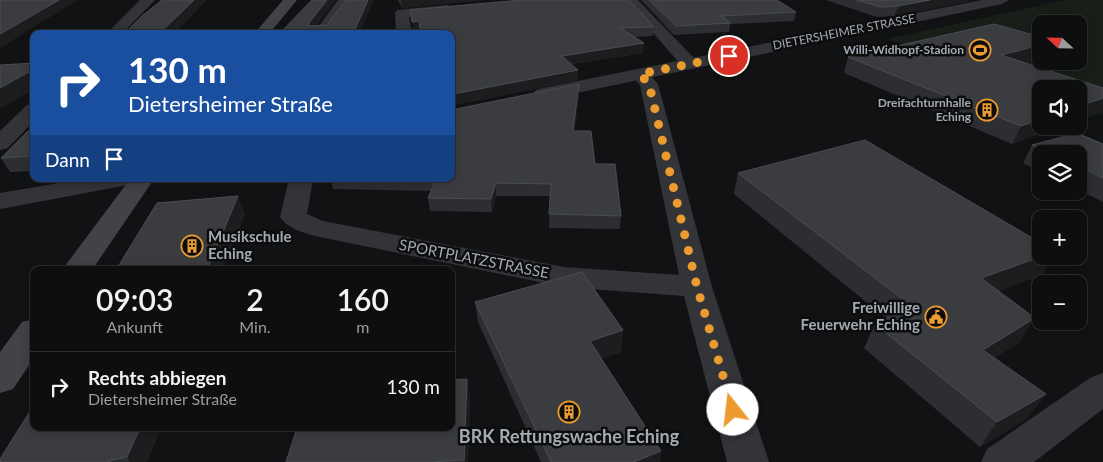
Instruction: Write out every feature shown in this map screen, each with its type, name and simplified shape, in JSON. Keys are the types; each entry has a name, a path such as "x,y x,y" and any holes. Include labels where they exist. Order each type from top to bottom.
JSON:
{"main road":[{"path":"264,30 290,0"},
{"path":"80,266 140,182"},
{"path":"0,379 30,338"}],"street":[{"path":"117,30 148,0"},
{"path":"323,30 345,0"},
{"path":"631,0 689,63"},
{"name":"DIETERSHEIMER STRASSE","path":"523,98 1002,0"},
{"path":"404,30 402,13 459,8"},
{"path":"640,74 649,84 697,287 748,462"},
{"path":"0,143 30,113"},
{"path":"0,201 106,182"},
{"name":"SPORTPLATZSTRASSE","path":"300,182 293,217 314,228 564,277 697,287"},
{"path":"1002,462 1103,388"}],"shaded area":[{"name":"Willi-Widhopf-Stadion","path":"1065,0 1103,0 1103,115 1087,110 1087,80 1032,80 1032,91 887,39"}],"building":[{"path":"0,0 59,0 0,34"},
{"path":"162,0 194,0 163,30 128,30"},
{"path":"312,0 327,0 309,23 309,26 327,25 346,0 368,0 355,30 283,30"},
{"path":"521,0 629,0 654,27 620,28 644,43 562,56 578,70 455,94 455,30 420,30 419,21 412,22 410,10"},
{"path":"649,0 777,0 796,12 721,16 731,23 676,26"},
{"path":"857,0 930,0 898,6 880,7"},
{"path":"994,24 1032,35 1032,47 1001,55 1032,65 1032,70 1047,70 1078,80 1032,80 1032,122 1021,126 848,57"},
{"path":"30,63 30,71 0,88 0,65"},
{"path":"1087,83 1103,88 1103,98 1087,103"},
{"path":"579,84 573,131 591,131 595,164 615,164 621,216 549,214 551,184 496,183 491,199 428,198 435,182 455,182 455,109"},
{"path":"30,129 30,156 1,158"},
{"path":"1070,135 1082,135 1103,144 1103,178 1087,170 1087,145 1032,145"},
{"name":"Freiwillige Feuerwehr Eching","path":"865,140 1032,238 1032,260 981,278 1032,316 1032,320 983,350 1046,394 997,422 875,324 913,307 738,173"},
{"path":"238,196 209,266 118,266 157,203"},
{"name":"BRK Rettungswache Eching","path":"582,272 623,330 590,341 661,451 634,462 551,462 475,302"},
{"path":"467,379 464,460 431,462 286,462 296,431 455,431 455,380"},
{"path":"30,411 30,431 139,431 127,457 110,462 0,462 0,459"}],"place":[{"name":"Willi-Widhopf-Stadion","path":"980,50"},
{"name":"Dreifachturnhalle Eching","path":"987,110"},
{"name":"Musikschule Eching","path":"192,246"},
{"name":"Freiwillige Feuerwehr Eching","path":"936,317"},
{"name":"BRK Rettungswache Eching","path":"569,412"}],"route":[{"path":"729,56 640,74 649,84 674,183 697,287 733,410"}]}
